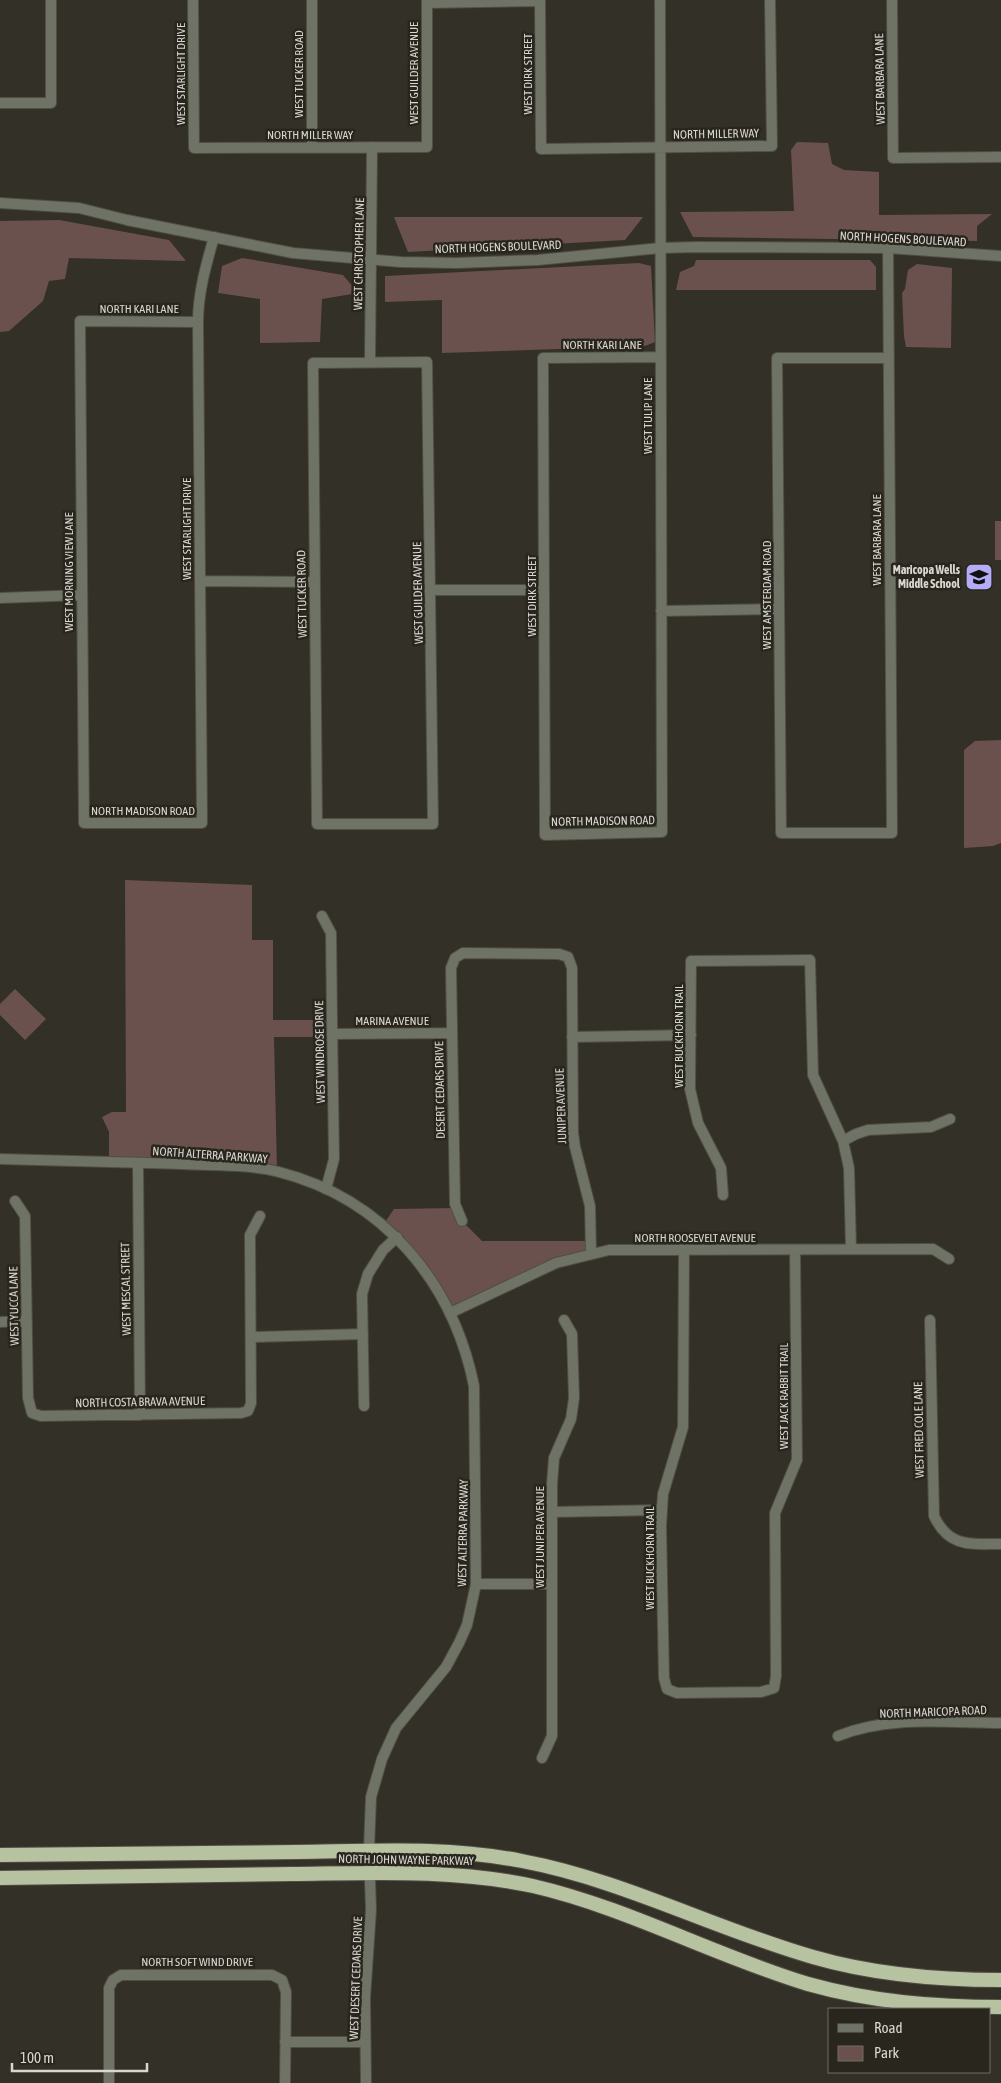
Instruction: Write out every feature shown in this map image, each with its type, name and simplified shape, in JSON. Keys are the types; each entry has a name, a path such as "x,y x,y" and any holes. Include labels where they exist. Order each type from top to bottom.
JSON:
{"highway":[{"name":"NORTH JOHN WAYNE PARKWAY","path":"0,1855 369,1850 458,1852 495,1856 526,1861 603,1882 782,1947 821,1959 878,1972 911,1976 1001,1980"},
{"name":"NORTH JOHN WAYNE PARKWAY","path":"0,1878 371,1873 454,1874 534,1886 592,1903 777,1973 840,1992 904,2004 1001,2007"}],"street":[{"path":"0,103 51,103 51,0"},
{"name":"WEST STARLIGHT DRIVE","path":"194,0 194,148"},
{"name":"WEST TUCKER ROAD","path":"312,0 312,147"},
{"path":"427,1 540,0"},
{"name":"WEST DIRK STREET","path":"540,0 542,149"},
{"name":"WEST TULIP LANE","path":"660,0 662,832"},
{"name":"NORTH MILLER WAY","path":"542,149 772,146 770,0"},
{"name":"WEST BARBARA LANE","path":"892,0 893,158 1001,158"},
{"name":"WEST GUILDER AVENUE","path":"427,1 427,147"},
{"name":"WEST CHRISTOPHER LANE","path":"370,362 372,147"},
{"name":"NORTH MILLER WAY","path":"194,148 427,147"},
{"name":"NORTH HOGENS BOULEVARD","path":"0,203 78,208 127,220 293,253 371,260 457,263 538,260 660,248 888,248 1001,256"},
{"name":"WEST STARLIGHT DRIVE","path":"202,823 198,322 203,276 214,237"},
{"name":"WEST BARBARA LANE","path":"781,833 892,833 888,248"},
{"name":"NORTH KARI LANE","path":"80,321 198,322"},
{"name":"WEST MORNING VIEW LANE","path":"80,321 84,823"},
{"name":"NORTH KARI LANE","path":"543,358 661,357"},
{"name":"WEST DIRK STREET","path":"543,358 545,835"},
{"name":"WEST AMSTERDAM ROAD","path":"781,833 777,358 889,358"},
{"name":"WEST TUCKER ROAD","path":"370,362 313,363 317,824 433,824"},
{"name":"WEST GUILDER AVENUE","path":"370,362 427,362 433,824"},
{"path":"200,581 314,582"},
{"path":"430,590 544,590"},
{"path":"0,598 82,595"},
{"path":"661,611 779,609"},
{"name":"NORTH MADISON ROAD","path":"84,823 202,823"},
{"name":"NORTH MADISON ROAD","path":"545,835 662,832"},
{"name":"WEST WINDROSE DRIVE","path":"322,916 331,933 334,1159 332,1175 326,1188"},
{"name":"DESERT CEDARS DRIVE","path":"462,1221 455,1204 452,968 455,958 463,953 558,954 568,957"},
{"name":"JUNIPER AVENUE","path":"568,957 572,968 574,1147 590,1206 591,1253"},
{"name":"WEST BUCKHORN TRAIL","path":"723,1195 721,1168 698,1123 690,1089 691,961 810,960 813,1075 843,1141"},
{"name":"MARINA AVENUE","path":"332,1034 452,1034"},
{"path":"572,1037 691,1035"},
{"path":"851,1249 849,1168 843,1141 868,1130 931,1127 950,1119"},
{"name":"NORTH ALTERRA PARKWAY","path":"0,1159 138,1162 259,1169 279,1172 326,1188 348,1200 397,1237 436,1286 450,1313"},
{"name":"WEST MESCAL STREET","path":"138,1162 140,1415"},
{"name":"WEST YUCCA LANE","path":"16,1201 25,1216 28,1398 32,1413"},
{"path":"260,1216 250,1235 251,1337 363,1334"},
{"path":"364,1406 362,1294 368,1274 383,1250 397,1237"},
{"name":"NORTH ROOSEVELT AVENUE","path":"450,1313 556,1263 609,1250 933,1249 949,1259"},
{"name":"WEST BUCKHORN TRAIL","path":"666,1689 664,1678 662,1510 663,1494 683,1427 684,1250"},
{"name":"WEST JACK RABBIT TRAIL","path":"666,1689 678,1693 761,1692 774,1688 776,1676 774,1513 797,1460 796,1250"},
{"name":"WEST ALTERRA PARKWAY","path":"371,1873 369,1850 371,1797 382,1759 396,1728 446,1667 459,1643 467,1625 476,1584 474,1386 469,1362 450,1313"},
{"name":"WEST JUNIPER AVENUE","path":"542,1758 552,1736 552,1484 554,1458 571,1419 574,1398 572,1334 564,1320"},
{"name":"WEST FRED COLE LANE","path":"930,1320 932,1509 938,1525 946,1535 962,1543 1001,1544"},
{"path":"0,1322 27,1321"},
{"name":"NORTH COSTA BRAVA AVENUE","path":"32,1413 41,1416 241,1413 248,1410 251,1403 251,1337"},
{"path":"552,1512 662,1510"},
{"path":"476,1584 552,1584"},
{"name":"NORTH MARICOPA ROAD","path":"838,1736 861,1728 883,1725 1001,1723"},
{"name":"WEST DESERT CEDARS DRIVE","path":"366,2083 366,1979 371,1910 371,1873"},
{"name":"NORTH SOFT WIND DRIVE","path":"109,2083 109,1988 112,1980 122,1975 272,1975 282,1980 286,1992 285,2042"},
{"path":"285,2083 285,2042 365,2042"}],"green space":[{"path":"797,142 828,143 832,164 844,170 879,172 879,215 992,214 977,226 977,241 693,237 680,212 794,211 791,150"},
{"path":"394,217 643,217 625,240 408,252"},
{"path":"59,220 169,240 186,261 69,258 65,279 49,281 43,301 9,331 0,332 0,221"},
{"path":"242,258 343,275 358,293 322,299 320,342 260,343 260,299 218,293 222,266"},
{"path":"696,260 870,260 876,267 876,290 676,290 680,272 694,266"},
{"path":"639,263 651,266 655,342 645,346 442,353 442,300 385,302 385,276"},
{"path":"917,264 952,268 951,348 906,347 902,293 905,289 908,270"},
{"path":"995,521 1001,521 1001,560 995,560"},
{"path":"1001,740 1001,843 993,846 964,848 964,750 975,741"},
{"path":"125,880 252,885 252,940 273,940 273,1020 332,1020 332,1037 274,1037 277,1172 109,1162 109,1132 102,1117 112,1112 126,1112"},
{"path":"15,989 46,1019 25,1040 0,1015 0,1004"},
{"path":"456,1208 462,1221 482,1241 591,1241 591,1253 450,1313 383,1225 394,1209"}],"place":[{"name":"Maricopa Wells Middle School","path":"979,577"}]}
